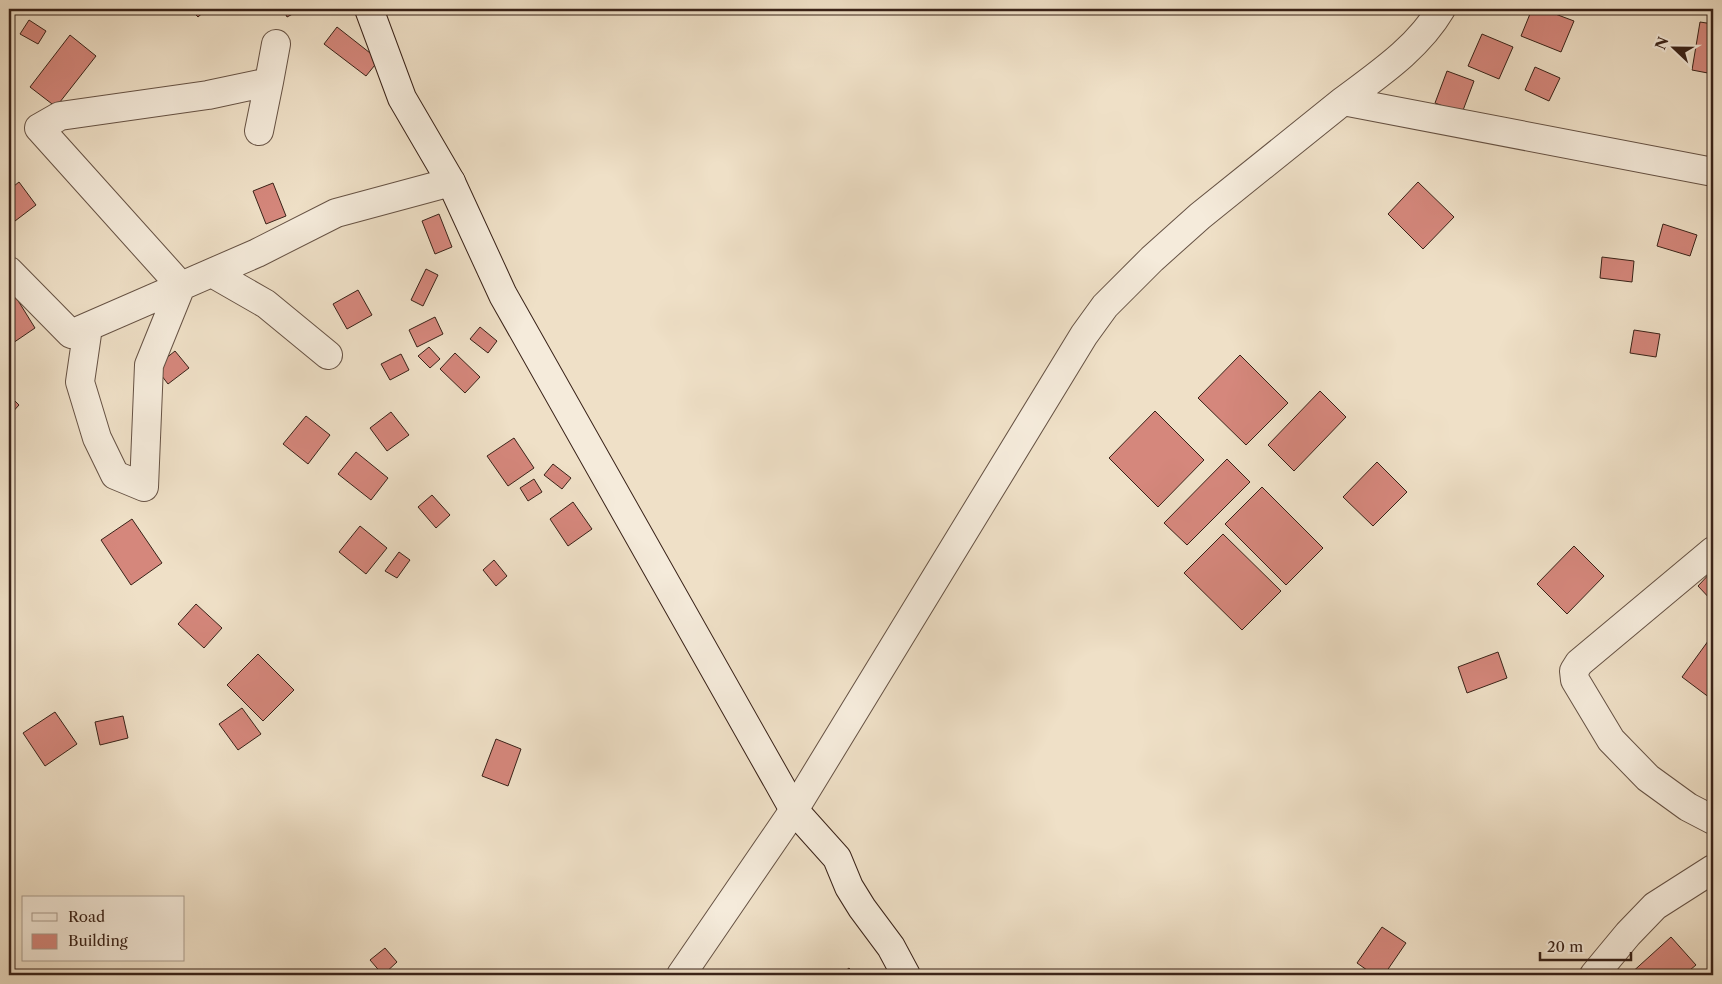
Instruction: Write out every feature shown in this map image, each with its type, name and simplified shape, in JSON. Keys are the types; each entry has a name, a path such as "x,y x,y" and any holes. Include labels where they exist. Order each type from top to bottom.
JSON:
{"street":[{"path":"369,9 402,98 451,182 503,295 794,810 836,858 849,887 862,908 892,947 906,975"},
{"path":"681,975 794,810 1084,334 1105,306 1152,259 1193,222 1343,101 1389,67 1416,42 1440,9"},
{"path":"259,131 276,44"},
{"path":"181,286 39,128 60,116 208,95 269,82"},
{"path":"1343,101 1713,172"},
{"path":"9,271 71,334 257,253 336,213 451,182"},
{"path":"212,273 266,304 328,355"},
{"path":"88,327 80,382 97,438 115,475 144,487 149,365 181,286"},
{"path":"1713,552 1579,663 1574,671 1575,680 1611,740 1648,778 1688,808 1713,820"},
{"path":"1594,975 1628,934 1655,906 1713,869"}],"building":[{"path":"190,9 207,9 198,17"},
{"path":"283,9 302,9 287,17"},
{"path":"1532,9 1542,9 1574,21 1561,52 1521,36"},
{"path":"29,20 46,31 38,44 20,34"},
{"path":"1700,22 1713,24 1713,74 1692,70"},
{"path":"337,27 379,60 366,76 324,44"},
{"path":"1482,34 1513,47 1499,79 1468,66"},
{"path":"70,35 96,56 56,107 30,87"},
{"path":"1535,67 1560,78 1549,101 1525,90"},
{"path":"1447,71 1474,81 1462,113 1435,103"},
{"path":"19,182 36,205 15,221 9,212 9,190"},
{"path":"1418,182 1454,217 1423,249 1388,214"},
{"path":"273,183 286,216 266,224 253,191"},
{"path":"439,214 452,247 435,254 422,221"},
{"path":"1663,224 1697,235 1690,256 1657,246"},
{"path":"1602,257 1634,261 1632,282 1600,278"},
{"path":"426,269 438,275 423,306 411,300"},
{"path":"9,286 35,328 10,345 9,342"},
{"path":"358,290 372,315 347,329 333,304"},
{"path":"435,317 443,334 417,347 409,330"},
{"path":"480,327 497,341 488,353 470,339"},
{"path":"1634,330 1660,334 1656,357 1630,353"},
{"path":"429,347 440,359 430,368 418,356"},
{"path":"175,351 189,368 168,384 155,367"},
{"path":"455,353 480,377 465,393 440,369"},
{"path":"401,354 409,370 390,380 381,364"},
{"path":"1240,355 1288,403 1246,445 1198,398"},
{"path":"1320,391 1346,417 1294,471 1268,445"},
{"path":"9,395 19,405 9,416"},
{"path":"1155,411 1204,460 1158,507 1109,458"},
{"path":"391,412 409,435 387,451 370,428"},
{"path":"306,416 330,435 308,464 283,444"},
{"path":"514,438 534,468 508,486 487,456"},
{"path":"356,452 388,478 371,500 338,474"},
{"path":"1227,459 1250,482 1187,545 1164,523"},
{"path":"1377,462 1407,492 1373,526 1343,497"},
{"path":"553,464 571,478 562,489 544,475"},
{"path":"534,479 542,492 528,501 520,488"},
{"path":"1262,487 1323,548 1286,585 1225,524"},
{"path":"432,495 450,515 436,528 418,507"},
{"path":"573,502 592,529 568,546 550,519"},
{"path":"132,519 162,563 131,585 101,540"},
{"path":"360,526 387,548 366,574 339,552"},
{"path":"1223,534 1281,591 1242,630 1184,573"},
{"path":"1574,546 1604,576 1567,614 1537,584"},
{"path":"399,552 410,560 397,578 385,571"},
{"path":"494,560 507,576 496,586 483,570"},
{"path":"1713,570 1713,602 1698,586"},
{"path":"196,604 222,628 204,648 178,624"},
{"path":"1711,637 1713,638 1713,693 1710,698 1682,677"},
{"path":"1498,652 1507,678 1467,693 1458,667"},
{"path":"258,654 294,690 263,721 227,685"},
{"path":"242,708 261,734 238,750 219,724"},
{"path":"55,712 77,744 45,766 23,733"},
{"path":"123,716 128,738 100,745 95,722"},
{"path":"496,739 521,749 508,786 482,776"},
{"path":"1382,927 1406,943 1384,975 1374,975 1357,963"},
{"path":"1671,937 1696,965 1684,975 1629,975"},
{"path":"385,948 397,962 383,975 370,960"},
{"path":"849,968 855,975 840,975"}]}
